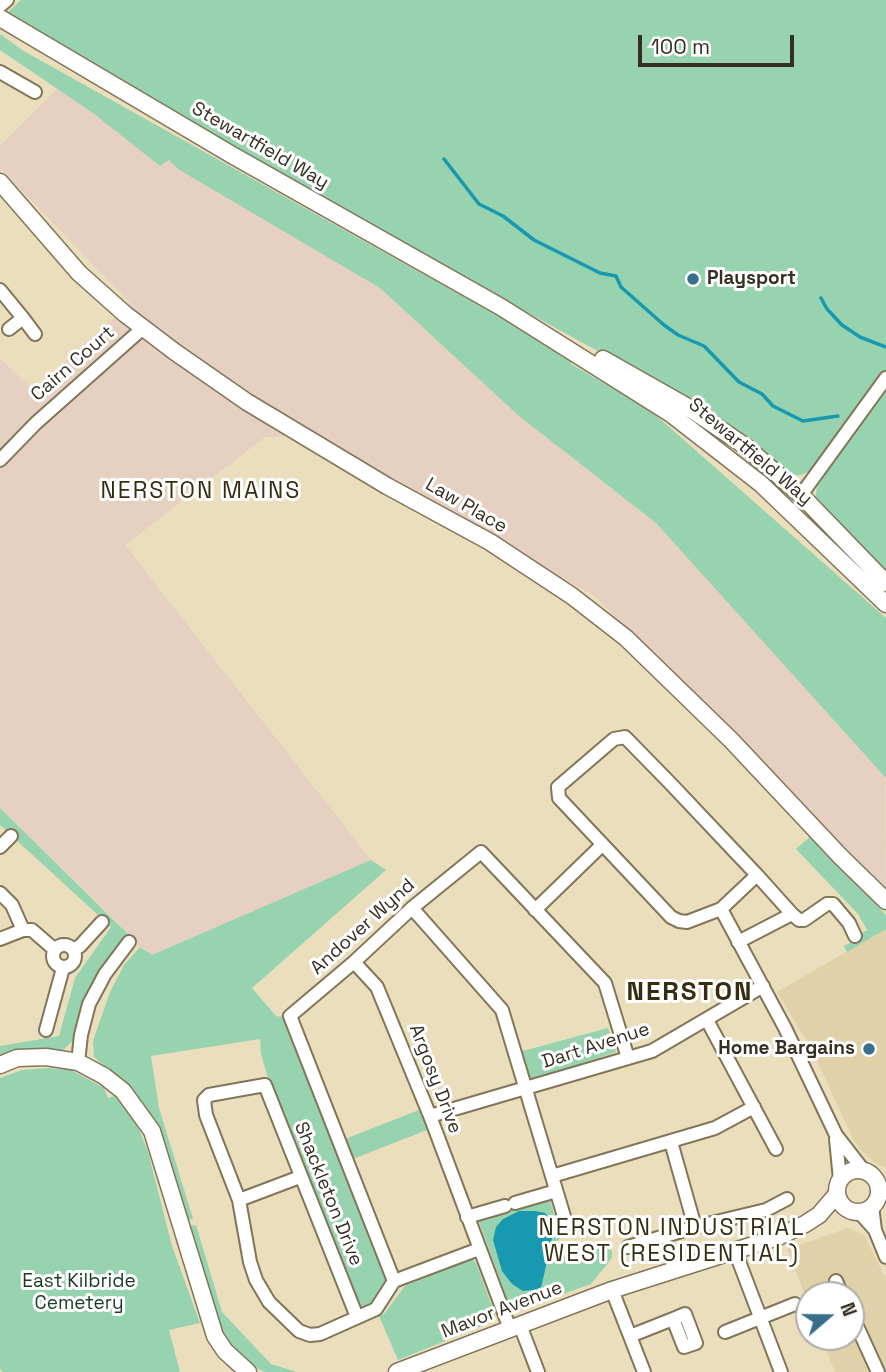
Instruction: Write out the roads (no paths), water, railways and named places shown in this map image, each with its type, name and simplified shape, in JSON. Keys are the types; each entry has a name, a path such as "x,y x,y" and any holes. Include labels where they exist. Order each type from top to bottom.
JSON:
{"street":[{"path":"0,6 7,0"},
{"name":"Stewartfield Way","path":"0,18 232,155 501,307 671,414 770,493 886,604"},
{"path":"0,72 35,92"},
{"name":"Law Place","path":"0,182 79,273 143,328 247,402 510,555 572,596 626,638 731,740 886,901"},
{"path":"0,290 35,334"},
{"name":"Stewartfield Way","path":"501,307 578,345 685,405 744,446 801,495 886,583"},
{"path":"9,329 23,318"},
{"name":"Cairn Court","path":"0,460 36,423 143,328"},
{"path":"801,495 886,378"},
{"path":"757,875 721,909 687,922 671,917 559,798 558,788 614,739 621,737 631,743 670,783 757,875 792,914 799,920 804,920 827,904 833,904 849,923 855,936"},
{"path":"0,847 11,836"},
{"path":"535,909 602,845"},
{"name":"Andover Wynd","path":"394,1281 290,1016 412,908 481,852 604,983 628,1058"},
{"path":"0,893 12,905 23,930"},
{"path":"412,908 502,1010 566,1223"},
{"path":"721,909 763,986 836,1135 874,1176 878,1187 868,1204"},
{"path":"738,942 792,914"},
{"path":"73,950 102,922"},
{"path":"0,939 23,930 33,930 55,950"},
{"path":"78,1062 89,1004 105,974 129,942"},
{"path":"55,950 64,945 73,950"},
{"path":"55,950 54,961 63,968"},
{"path":"63,968 75,961 73,950"},
{"name":"Argosy Drive","path":"354,962 377,987 430,1116 480,1249 538,1372"},
{"path":"46,1030 63,968"},
{"name":"Dart Avenue","path":"430,1116 652,1051 763,986"},
{"path":"707,1020 776,1149"},
{"path":"0,1065 17,1058 46,1057 78,1062 104,1076 122,1091 152,1131 215,1336 225,1351 248,1372"},
{"name":"Shackleton Drive","path":"239,1200 206,1115 204,1100 216,1093 265,1085 357,1317"},
{"path":"552,1176 715,1128 754,1107"},
{"path":"836,1135 839,1187"},
{"path":"671,1142 695,1227"},
{"path":"839,1187 851,1172 874,1176"},
{"path":"300,1177 239,1200 250,1262 256,1280 269,1302 299,1331 310,1335 320,1334 380,1305 394,1281 480,1249"},
{"path":"839,1187 868,1204 886,1256"},
{"name":"Mavor Avenue","path":"819,1215 839,1187"},
{"path":"467,1217 556,1191"},
{"path":"628,1247 766,1210 787,1199"},
{"name":"Mavor Avenue","path":"397,1372 612,1290 778,1237 819,1215 868,1204"},
{"path":"735,1251 781,1372"},
{"path":"612,1290 644,1372"},
{"path":"725,1332 795,1304"},
{"path":"629,1336 673,1319"},
{"path":"865,1344 878,1372"}],"water":[{"path":"519,1211 545,1213 555,1225 541,1288 523,1291 512,1284 502,1271 493,1240 496,1227 503,1219"}],"waterway":[{"path":"444,159 479,204 503,216 534,240 600,273 616,276 621,287 664,325 678,335 704,346 739,382 762,394 773,406 803,421 838,416"},
{"path":"821,298 842,325 860,337 886,347"}],"place":[{"name":"Playsport","path":"693,279"},
{"name":"Home Bargains","path":"869,1049"}],"district":[{"name":"NERSTON MAINS","path":"201,492"},
{"name":"NERSTON","path":"690,993"},
{"name":"NERSTON INDUSTRIAL WEST (RESIDENTIAL)","path":"672,1242"}],"park label":[{"name":"East Kilbride Cemetery","path":"79,1293"}]}
